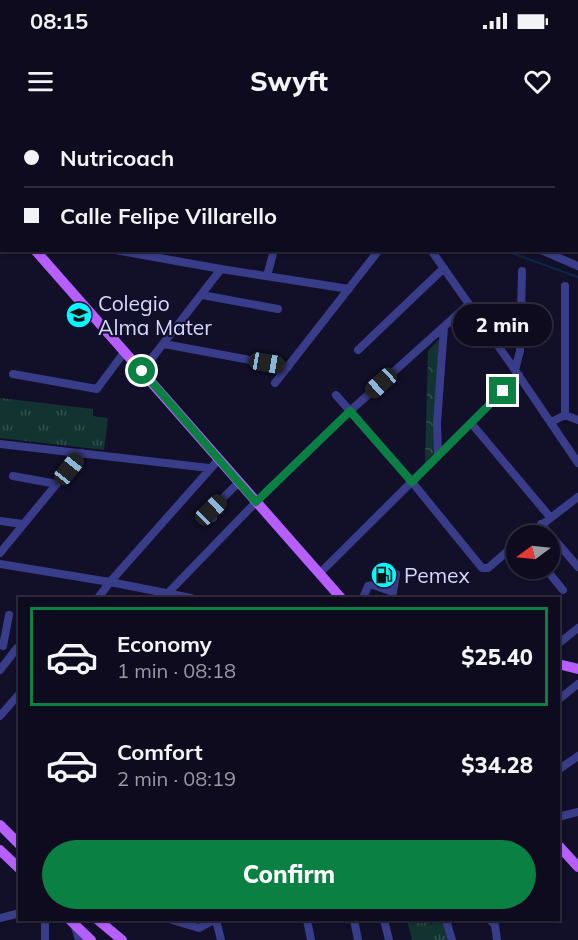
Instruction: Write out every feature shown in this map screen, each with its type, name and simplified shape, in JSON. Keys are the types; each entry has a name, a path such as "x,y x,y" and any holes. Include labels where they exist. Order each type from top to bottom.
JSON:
{"main road":[{"path":"37,252 340,597"},
{"path":"560,664 578,669"},
{"path":"1,829 18,843"},
{"path":"560,846 578,867"},
{"path":"0,850 18,867"},
{"path":"72,921 91,940"},
{"path":"99,921 110,936 122,940"}],"street":[{"path":"126,252 350,289"},
{"path":"267,276 273,252"},
{"path":"275,382 378,252"},
{"path":"432,252 578,463"},
{"path":"546,252 578,266"},
{"path":"358,350 444,268"},
{"path":"142,371 221,269"},
{"path":"319,574 471,423 517,373 520,351 522,270"},
{"path":"565,286 565,416"},
{"path":"202,296 278,309"},
{"path":"167,594 256,502 350,411 469,304"},
{"path":"438,454 437,423 444,327"},
{"path":"164,344 288,367"},
{"path":"13,374 97,389 125,351"},
{"path":"336,395 412,482 482,568 488,568 506,553"},
{"path":"551,422 565,416 578,420"},
{"path":"471,423 550,518"},
{"path":"0,444 210,468"},
{"path":"0,553 82,453"},
{"path":"99,597 219,459"},
{"path":"13,476 57,484"},
{"path":"213,518 210,515 211,510 239,482"},
{"path":"578,496 541,524 578,567"},
{"path":"0,521 23,524"},
{"path":"0,564 184,597"},
{"path":"363,597 369,585 392,595 396,574"},
{"path":"554,579 563,590"},
{"path":"9,615 1,646 18,649"},
{"path":"560,642 578,628"},
{"path":"0,670 18,649"},
{"path":"560,698 578,684"},
{"path":"0,716 18,695"},
{"path":"560,769 578,756"},
{"path":"560,816 578,812"},
{"path":"0,918 18,914"},
{"path":"45,921 45,940"},
{"path":"72,921 80,940"},
{"path":"175,921 199,928 213,921"},
{"path":"215,921 221,940"},
{"path":"307,921 311,940"},
{"path":"354,921 358,940"},
{"path":"384,921 389,940"},
{"path":"446,921 452,940"},
{"path":"491,921 495,925 497,940"}],"green space":[{"path":"439,339 434,453 425,463 428,351"},
{"path":"0,398 93,409 93,416 108,418 104,450 0,438"},
{"path":"407,921 428,921 430,924 444,921 448,940 412,940"}],"waterway":[{"path":"509,252 578,277"}],"place":[{"name":"Colegio Alma Mater","path":"79,315"},
{"name":"Pemex","path":"384,575"}],"route":[{"path":"142,371 256,502 350,411 412,482 503,391"}]}
